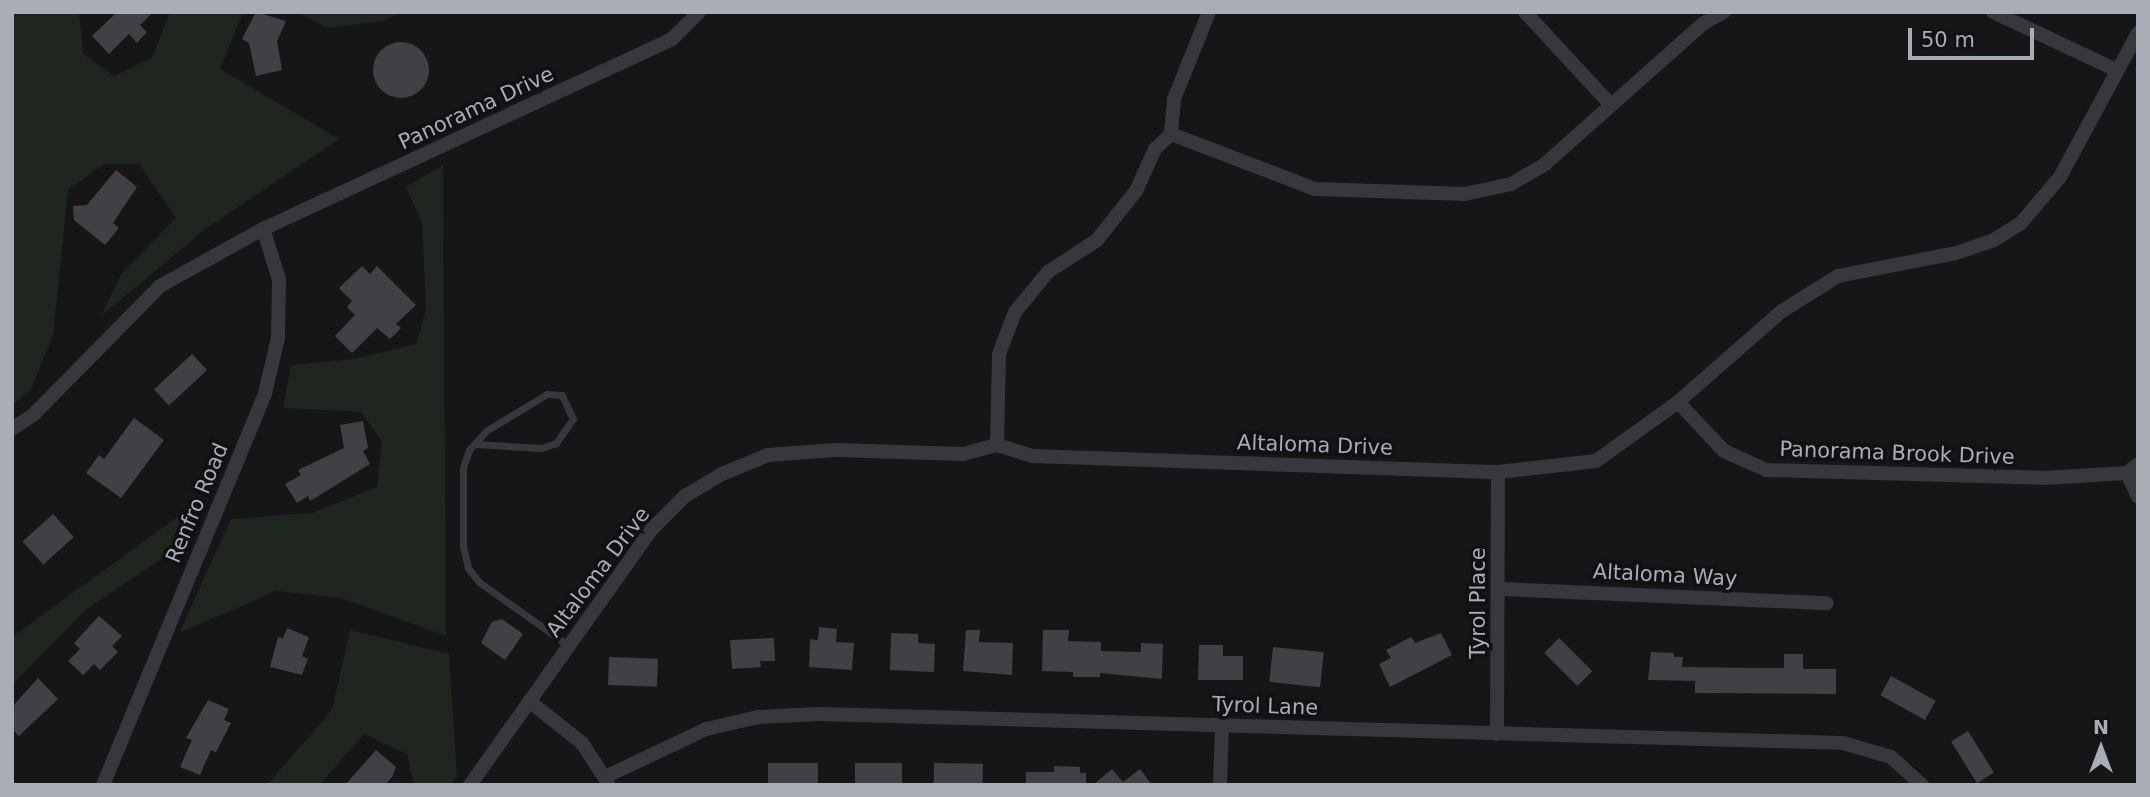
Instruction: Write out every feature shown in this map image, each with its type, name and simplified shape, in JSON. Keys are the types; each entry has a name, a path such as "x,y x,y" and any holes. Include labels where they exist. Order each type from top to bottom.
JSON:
{"street":[{"name":"Panorama Drive","path":"12,429 33,415 160,286 263,229 672,39 699,12"},
{"path":"997,444 999,354 1015,312 1048,272 1097,240 1136,191 1155,149 1171,134 1174,99 1209,12"},
{"path":"1525,12 1610,104"},
{"path":"1171,134 1315,189 1465,194 1511,184 1545,164 1704,23 1724,12"},
{"path":"1993,12 2116,70"},
{"name":"Altaloma Drive","path":"470,785 652,529 685,496 722,474 768,456 835,450 963,453 997,444 1032,456 1498,472 1596,461 1678,402 1782,311 1838,276 1956,253 1994,240 2021,223 2060,177 2138,33"},
{"name":"Renfro Road","path":"103,785 265,393 278,338 279,279 263,229"},
{"name":"Panorama Brook Drive","path":"1678,402 1724,451 1766,470 2043,478 2132,468"},
{"path":"2132,468 2138,498"},
{"name":"Tyrol Place","path":"1497,734 1501,589 1498,472"},
{"name":"Altaloma Way","path":"1501,589 1827,603"},
{"path":"529,701 582,743 607,781"},
{"name":"Tyrol Lane","path":"607,781 706,729 790,715 1843,743 1891,757 1922,785"},
{"path":"1220,785 1222,726"}],"lane":[{"path":"475,444 541,448 556,443 573,419 562,395 547,394 500,421 475,444 463,467 463,546 468,568 479,582 569,646"}],"shaded area":[{"path":"12,12 79,12 83,54 114,76 152,58 170,12 243,12 220,69 339,139 204,230 101,316 122,273 176,218 139,164 104,164 68,190 53,335 31,389 12,406"},
{"path":"297,12 401,12 384,21 327,28"},
{"path":"443,165 446,636 341,598 276,591 179,633 231,519 312,513 377,487 382,441 361,412 283,408 291,365 354,359 416,344 426,310 422,223 406,187"},
{"path":"194,505 179,547 85,610 12,685 12,637"},
{"path":"350,630 449,654 457,775 450,785 414,785 407,754 364,734 319,785 267,785 332,710"}],"building":[{"path":"117,12 153,12 140,25 147,32 137,43 129,34 109,54 92,36"},
{"path":"256,12 286,21 277,41 282,70 256,76 249,43 242,39"},
{"path":"395,42 407,42 417,46 425,54 429,70 425,86 417,94 407,98 395,98 385,94 377,86 373,76 373,64 377,54 385,46"},
{"path":"116,170 137,187 113,223 119,228 105,245 74,220 73,206 87,205"},
{"path":"362,266 370,274 377,266 416,305 396,324 401,328 390,339 377,328 352,353 335,336 355,315 347,307 352,301 339,288"},
{"path":"192,354 207,370 169,406 154,389"},
{"path":"134,418 164,440 121,498 86,473 99,455 104,459"},
{"path":"363,421 368,448 363,451 370,464 310,501 308,496 297,503 285,484 301,475 298,470 344,448 340,425"},
{"path":"53,514 74,537 43,564 23,541"},
{"path":"99,616 122,636 112,646 118,652 100,670 94,664 83,675 68,661 80,649 74,643"},
{"path":"502,619 523,634 505,660 481,643 492,622"},
{"path":"819,627 837,629 836,642 854,643 852,670 809,667 810,639 818,640"},
{"path":"287,628 309,637 302,656 308,659 302,675 270,667 278,637 283,638"},
{"path":"966,630 980,630 979,642 1013,643 1012,675 963,671"},
{"path":"1043,630 1069,630 1068,641 1101,642 1101,651 1141,652 1141,643 1163,644 1162,679 1100,673 1100,677 1073,677 1073,672 1042,671"},
{"path":"891,633 918,634 918,643 935,644 934,672 890,670"},
{"path":"1441,633 1452,655 1390,687 1379,664 1391,658 1386,650 1411,637 1415,643"},
{"path":"774,638 775,661 760,661 761,667 732,669 730,640"},
{"path":"1559,638 1592,671 1577,686 1544,653"},
{"path":"1199,645 1223,645 1223,656 1243,656 1243,680 1198,680"},
{"path":"1273,647 1324,652 1320,687 1269,682"},
{"path":"1651,652 1674,653 1674,657 1683,657 1682,667 1784,668 1784,654 1803,654 1803,669 1836,669 1836,694 1695,693 1695,681 1648,680"},
{"path":"609,657 658,659 657,687 608,685"},
{"path":"1891,676 1936,701 1925,720 1880,695"},
{"path":"38,678 58,699 19,736 12,729 12,707"},
{"path":"208,700 229,709 224,720 231,723 216,752 211,750 200,775 180,767 192,740 186,738"},
{"path":"1968,731 1994,773 1977,783 1951,742"},
{"path":"376,750 396,767 385,785 345,785"},
{"path":"768,763 818,763 818,785 768,785"},
{"path":"855,763 902,763 902,785 855,785"},
{"path":"934,763 983,764 983,785 934,785"},
{"path":"1054,766 1080,767 1080,773 1086,773 1086,785 1026,785 1026,772 1054,772"},
{"path":"1112,769 1123,782 1140,769 1152,785 1093,785"}]}
